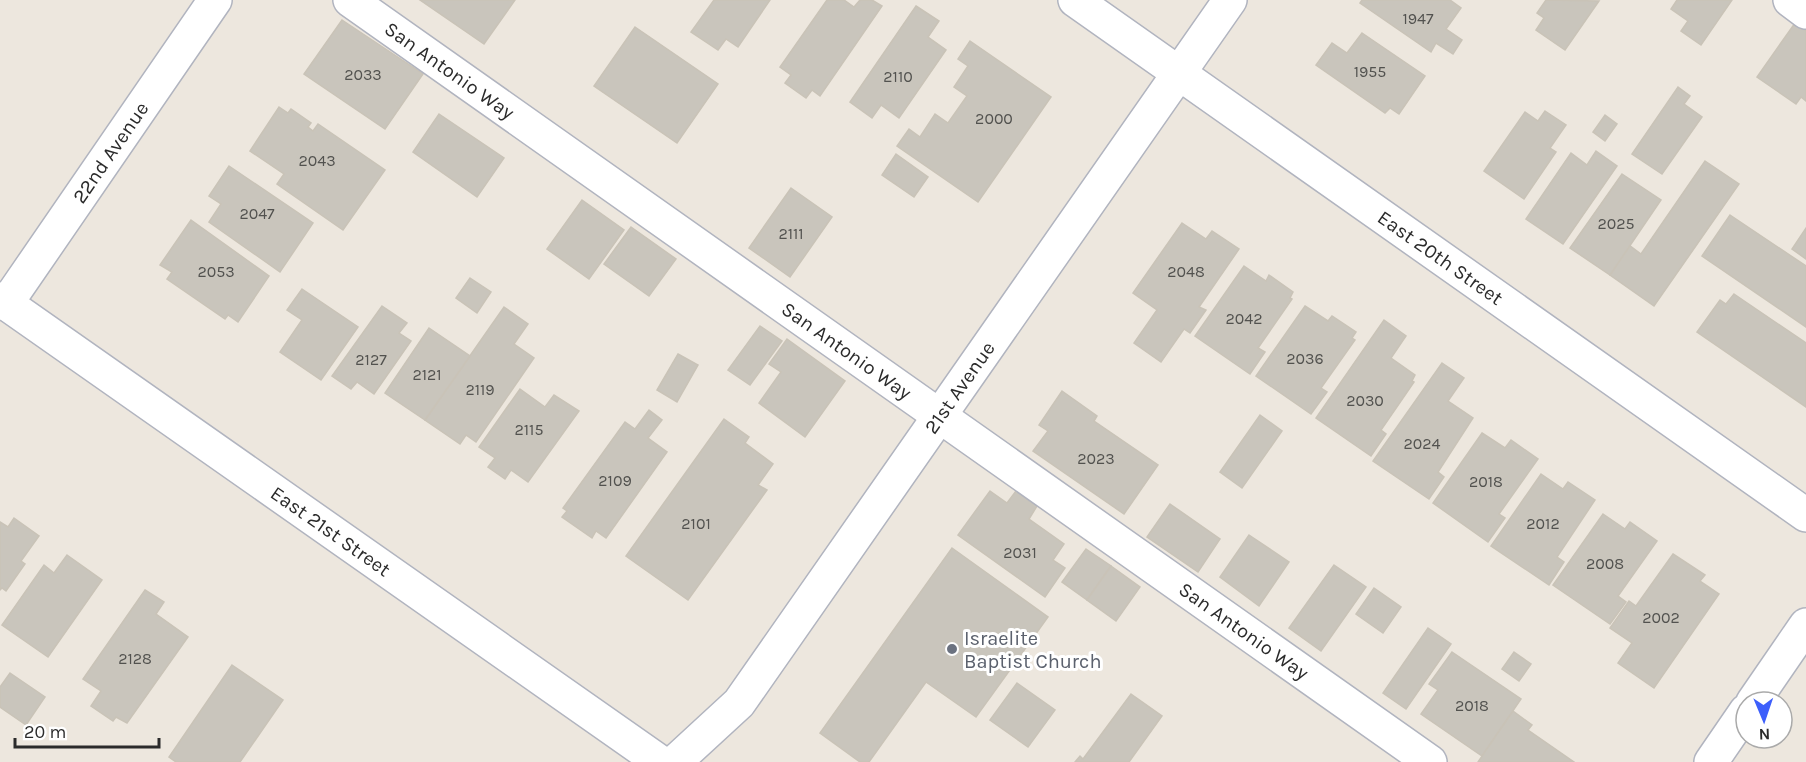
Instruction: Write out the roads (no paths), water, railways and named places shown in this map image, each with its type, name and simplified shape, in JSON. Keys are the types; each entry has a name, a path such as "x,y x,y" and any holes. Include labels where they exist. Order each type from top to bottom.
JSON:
{"street":[{"name":"22nd Avenue","path":"3,301 216,0"},
{"name":"San Antonio Way","path":"351,0 1430,762"},
{"name":"East 20th Street","path":"1075,0 1806,515"},
{"name":"21st Avenue","path":"675,762 739,703 1230,0"},
{"path":"1790,0 1806,12"},
{"name":"East 21st Street","path":"3,301 660,762"},
{"path":"1760,690 1806,625"},
{"path":"1711,762 1734,728"}],"place":[{"name":"Israelite Baptist Church","path":"952,649"}]}
